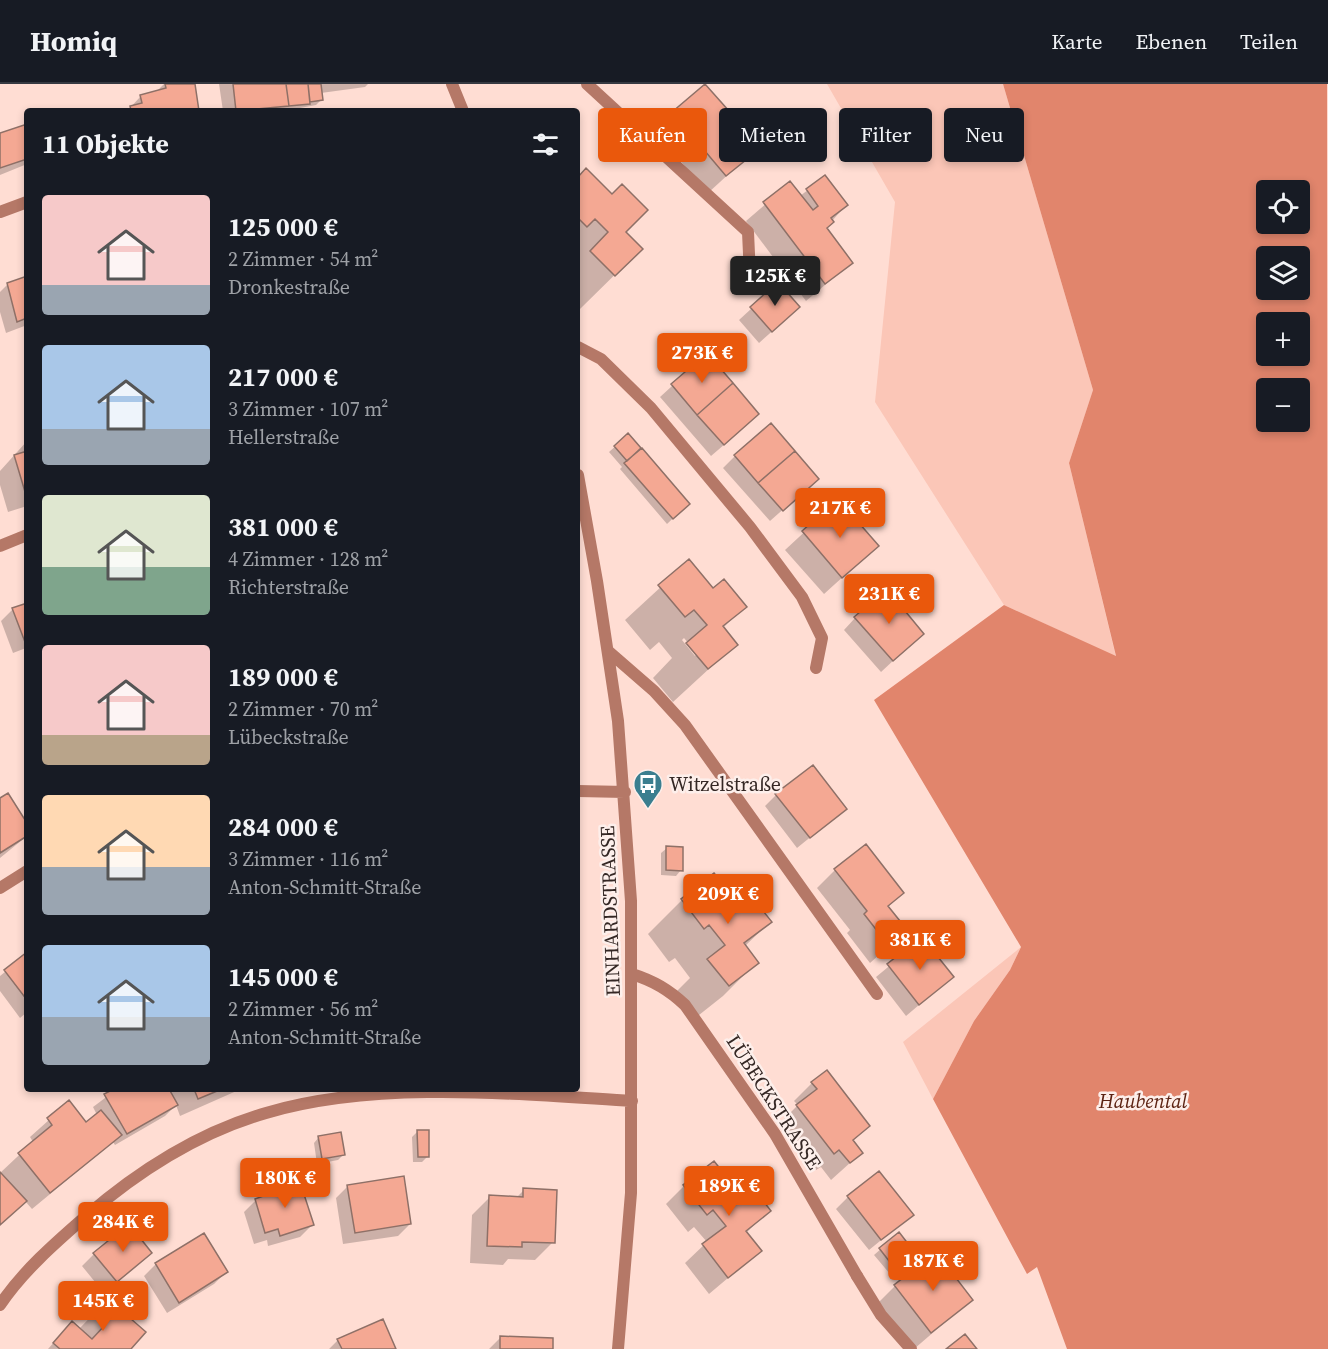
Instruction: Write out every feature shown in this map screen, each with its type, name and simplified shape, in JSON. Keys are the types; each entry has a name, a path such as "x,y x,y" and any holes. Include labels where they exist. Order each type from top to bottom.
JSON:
{"street":[{"path":"452,84 462,108"},
{"path":"587,84 748,232 750,276"},
{"path":"0,212 24,203"},
{"path":"580,348 601,359 651,408 802,597 822,638 816,668"},
{"name":"EINHARDSTRASSE","path":"580,487 608,651 625,792 632,974 631,1193 618,1349"},
{"path":"0,546 24,536"},
{"path":"608,651 654,691 684,725 878,993"},
{"path":"580,790 625,792"},
{"path":"0,888 24,873"},
{"name":"LÜBECKSTRASSE","path":"632,974 651,980 670,991 685,1005 775,1134 881,1315 911,1349"},
{"path":"0,1305 69,1231 129,1182 199,1140 265,1113 334,1098 369,1095 526,1095 632,1101"}],"shaded area":[{"path":"827,84 1003,84 1010,108 944,108 944,162 1024,162 1024,155 1093,390 1069,463 1116,657 1004,605 875,402 895,202 872,162 932,162 932,108 841,108"},
{"path":"1021,947 1010,970 974,1021 933,1099 903,1042"}],"green space":[{"name":"Haubental","path":"1003,84 1327,84 1328,1349 1067,1349 1037,1267 1027,1274 933,1099 974,1021 1010,970 1021,947 874,700 1004,605 1116,656 1069,463 1093,390 1024,155 1024,108 1010,108"}],"building":[{"path":"165,84 195,84 199,108 130,108 130,106 142,103 140,95 166,88"},
{"path":"233,84 286,84 289,106 236,108"},
{"path":"286,84 308,84 310,104 289,106"},
{"path":"308,84 321,84 323,100 310,102"},
{"path":"705,84 726,108 719,108 719,162 744,162 726,176 707,153 707,108 677,108"},
{"path":"24,125 24,160 0,168 0,133"},
{"path":"586,168 612,194 622,184 648,210 626,232 643,249 615,276 590,251 608,232 595,219 587,227 580,220 580,175"},
{"path":"825,175 848,205 831,218 834,222 827,228 853,263 825,284 763,202 790,181 813,210 818,206 806,189"},
{"path":"24,277 24,319 17,322 7,283"},
{"path":"778,282 800,307 772,332 750,307"},
{"path":"707,353 733,383 697,415 671,384"},
{"path":"733,383 759,414 724,445 697,415"},
{"path":"771,423 795,451 758,483 734,455"},
{"path":"628,433 641,448 627,461 614,446"},
{"path":"642,448 690,504 673,519 624,463"},
{"path":"795,451 819,479 783,511 758,483"},
{"path":"24,452 24,488 14,455"},
{"path":"838,499 879,546 842,578 802,531"},
{"path":"689,559 713,588 724,579 747,607 723,626 738,645 708,669 686,643 707,625 694,610 685,617 658,585"},
{"path":"887,589 924,634 893,661 854,617"},
{"path":"24,604 24,639 12,608"},
{"path":"813,765 847,809 810,838 775,794"},
{"path":"8,793 24,818 24,838 0,853 0,798"},
{"path":"866,844 904,893 888,906 908,931 889,946 864,914 867,911 834,869"},
{"path":"666,846 683,847 683,871 666,870"},
{"path":"714,873 735,900 747,891 772,922 744,943 759,963 729,986 707,959 725,945 709,925 704,929 681,899"},
{"path":"922,937 954,977 919,1005 887,964"},
{"path":"24,954 24,996 4,970"},
{"path":"827,1070 870,1126 853,1140 863,1153 850,1163 839,1150 834,1154 796,1105 817,1089 811,1082"},
{"path":"108,1092 171,1092 178,1105 127,1134 104,1094"},
{"path":"195,1092 215,1092 198,1099"},
{"path":"69,1100 86,1122 101,1110 122,1135 50,1193 18,1153 52,1125 47,1118"},
{"path":"417,1130 429,1130 429,1157 418,1157"},
{"path":"341,1132 345,1155 322,1159 318,1136"},
{"path":"714,1161 736,1189 747,1180 771,1211 746,1231 762,1251 728,1278 702,1244 726,1226 713,1210 707,1215 683,1185"},
{"path":"879,1171 914,1215 881,1240 847,1196"},
{"path":"0,1172 27,1201 0,1225"},
{"path":"404,1176 411,1224 355,1233 347,1185"},
{"path":"299,1179 314,1225 280,1236 278,1229 265,1233 255,1199 266,1195 264,1190"},
{"path":"523,1188 557,1190 555,1243 522,1242 522,1247 487,1246 489,1195 523,1197"},
{"path":"129,1224 152,1253 117,1282 93,1253"},
{"path":"899,1232 916,1254 896,1270 879,1248"},
{"path":"204,1233 228,1272 179,1303 155,1263"},
{"path":"936,1252 973,1300 931,1333 894,1285"},
{"path":"107,1298 146,1332 131,1349 60,1349 53,1343 72,1321 92,1339 105,1325 92,1314"},
{"path":"383,1319 396,1349 342,1349 337,1339"},
{"path":"965,1334 977,1349 946,1349"},
{"path":"500,1336 553,1338 553,1349 500,1349"}],"place":[{"name":"Witzelstraße","path":"648,810"}]}
